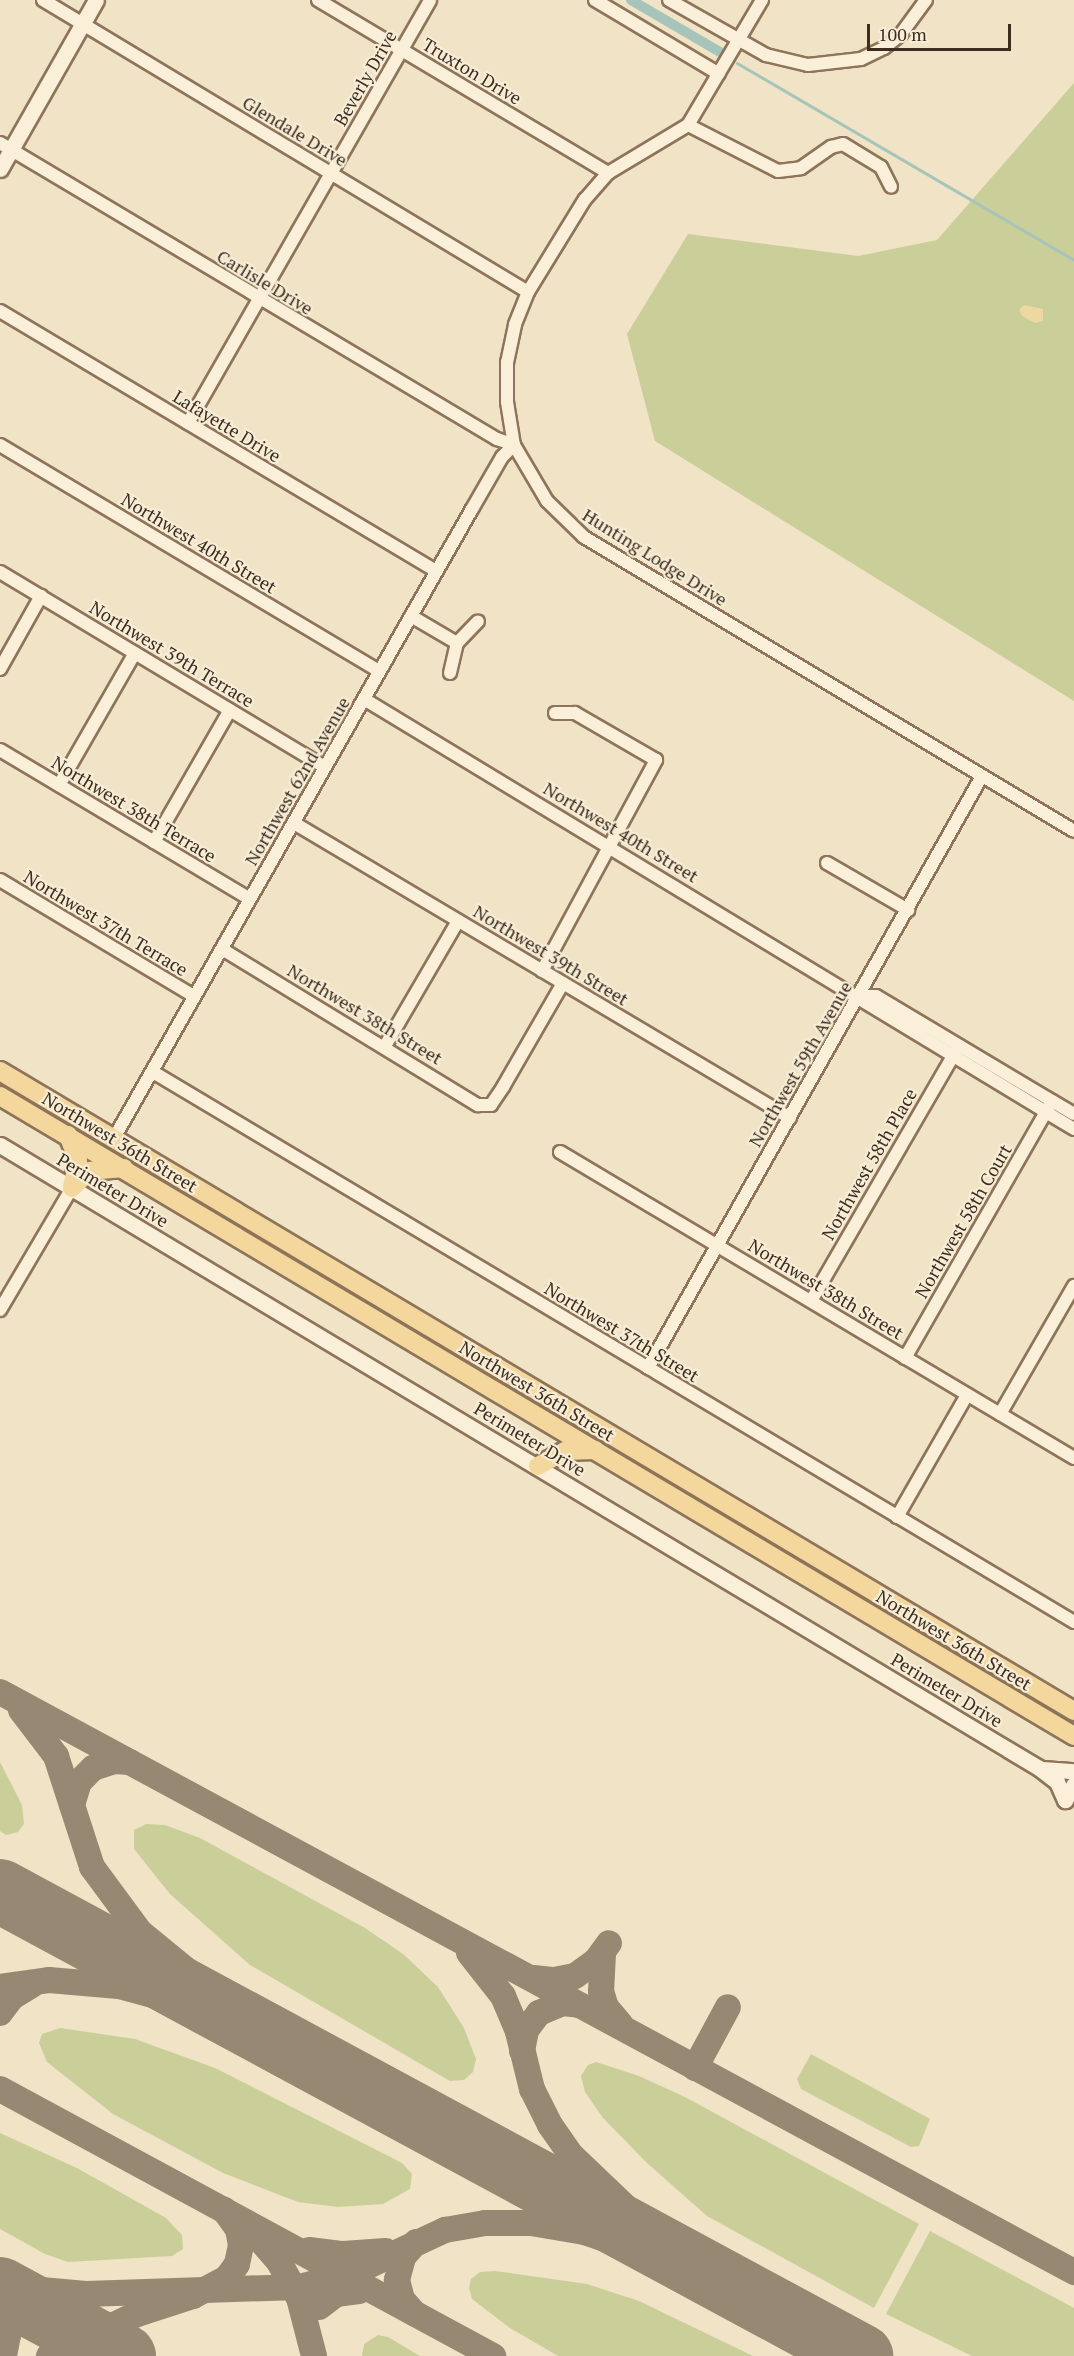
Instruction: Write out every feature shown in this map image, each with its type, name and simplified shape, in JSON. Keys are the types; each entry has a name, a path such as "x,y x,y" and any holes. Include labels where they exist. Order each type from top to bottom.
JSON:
{"main road":[{"name":"Northwest 36th Street","path":"0,1071 1074,1711"},
{"name":"Northwest 36th Street","path":"0,1096 1074,1736"},
{"path":"68,1135 78,1161 72,1188"},
{"path":"72,1188 89,1171 124,1168"},
{"path":"353,1305 364,1287"},
{"path":"537,1416 560,1415 570,1410 588,1446 565,1451 538,1466"},
{"path":"696,1510 729,1506"},
{"path":"776,1558 790,1556 826,1578 859,1584 856,1596 862,1609"}],"street":[{"name":"Glendale Drive","path":"43,0 528,292"},
{"path":"0,169 6,147 96,0"},
{"name":"Truxton Drive","path":"318,0 608,173"},
{"name":"Beverly Drive","path":"188,423 430,0"},
{"path":"595,0 719,74"},
{"path":"669,0 738,42 790,63 826,65 852,61 884,48 901,34 926,0"},
{"name":"Hunting Lodge Drive","path":"762,0 688,125 608,173 585,199 528,292 515,325 507,362 507,402 514,445 547,501 584,537 1074,831"},
{"path":"688,125 778,171 801,168 831,147 843,144 881,167 891,187"},
{"name":"Carlisle Drive","path":"6,147 260,300 497,439 514,445"},
{"name":"Lafayette Drive","path":"0,311 436,571"},
{"name":"Northwest 40th Street","path":"0,445 379,671"},
{"name":"Northwest 62nd Avenue","path":"114,1138 436,571 502,457 514,445"},
{"name":"Northwest 39th Terrace","path":"0,572 325,766"},
{"path":"0,669 41,596"},
{"path":"411,616 458,643"},
{"path":"450,673 458,643 478,621"},
{"path":"59,785 135,653"},
{"name":"Northwest 40th Street","path":"364,699 860,996 870,1007 956,1051 1049,1107 1074,1129"},
{"path":"154,842 230,710"},
{"path":"542,971 608,856 609,845 656,760 575,713 555,713"},
{"name":"Northwest 38th Terrace","path":"0,750 250,899"},
{"name":"Northwest 59th Avenue","path":"648,1368 860,996 982,776"},
{"name":"Northwest 39th Street","path":"294,823 790,1118"},
{"path":"827,863 908,910"},
{"name":"Northwest 37th Terrace","path":"0,880 194,996"},
{"path":"385,1046 458,921"},
{"name":"Northwest 38th Street","path":"222,949 385,1046 478,1105 491,1105 563,983"},
{"name":"Northwest 58th Place","path":"811,1301 956,1051"},
{"name":"Northwest 37th Street","path":"153,1072 1074,1622"},
{"name":"Northwest 40th Street","path":"1049,1107 1074,1114"},
{"name":"Northwest 58th Court","path":"905,1358 1049,1107"},
{"name":"Perimeter Drive","path":"0,1145 1040,1768 1057,1782 1065,1800 1074,1784"},
{"name":"Northwest 38th Street","path":"560,1152 1074,1458"},
{"path":"0,1310 72,1188"},
{"path":"1000,1414 1074,1286"},
{"path":"897,1517 967,1395"},
{"name":"Perimeter Drive","path":"1040,1768 1074,1771"}],"green space":[{"path":"1074,83 1074,701 655,441 627,334 688,234 858,256 937,240"},
{"path":"0,1762 22,1805 24,1824 18,1832 6,1835 0,1831"},
{"path":"146,1824 165,1825 200,1838 365,1928 403,1954 438,1987 464,2028 476,2059 473,2072 464,2080 450,2081 250,1965 170,1894 134,1849 134,1830"},
{"path":"60,2028 135,2039 215,2068 402,2163 412,2174 410,2189 383,2204 338,2207 298,2202 223,2173 113,2114 47,2062 39,2043 42,2034"},
{"path":"811,2054 930,2119 919,2146 911,2147 801,2089 797,2079"},
{"path":"596,2062 639,2076 685,2097 919,2224 874,2308 707,2216 647,2163 603,2118 585,2092 581,2076 588,2065"},
{"path":"0,2133 77,2168 166,2218 182,2235 183,2249 172,2256 68,2262 45,2254 0,2229"},
{"path":"930,2231 1074,2308 1074,2356 972,2356 886,2314"},
{"path":"495,2271 587,2284 639,2301 753,2356 558,2356 510,2328 472,2299 469,2288 471,2279 480,2272"},
{"path":"378,2335 388,2337 420,2356 362,2356 364,2344"}],"sand":[{"path":"1024,305 1043,309 1043,321 1035,323 1022,316 1019,310"}],"waterway":[{"path":"631,0 720,52"},
{"path":"737,63 1074,260"}],"taxiway":[{"path":"0,1692 1074,2272"},
{"path":"21,1710 56,1756 92,1867 140,1932 217,1995 380,2096"},
{"path":"72,1805 79,1782 93,1768 114,1761 130,1762"},
{"path":"0,1884 85,1937"},
{"path":"534,1978 554,1980 575,1976 596,1961 609,1943"},
{"path":"469,1953 503,1996 518,2032 532,2089 550,2125 572,2156 636,2217 719,2271"},
{"path":"603,1954 601,1991 606,2007 621,2025"},
{"path":"0,1987 49,1980 119,1986 164,1998 257,2038"},
{"path":"0,2013 12,1997 32,1985"},
{"path":"522,2051 526,2030 539,2013 563,2003 579,2005"},
{"path":"695,2068 728,2007"},
{"path":"0,2089 493,2356"},
{"path":"49,2356 137,2314 193,2296 227,2278 237,2264 241,2245 238,2229 224,2210"},
{"path":"0,2279 41,2290 86,2294 299,2287 353,2273 445,2230 485,2223 531,2223 584,2232 644,2252 824,2336"},
{"path":"255,2234 278,2260 299,2298 314,2356"},
{"path":"414,2313 402,2299 397,2280 403,2257 416,2242"},
{"path":"309,2250 343,2254 386,2251"},
{"path":"319,2307 336,2294 359,2291"},
{"path":"0,2303 8,2335 4,2356"}],"runway":[{"path":"0,1891 861,2356"},
{"path":"0,2289 124,2356"}]}
